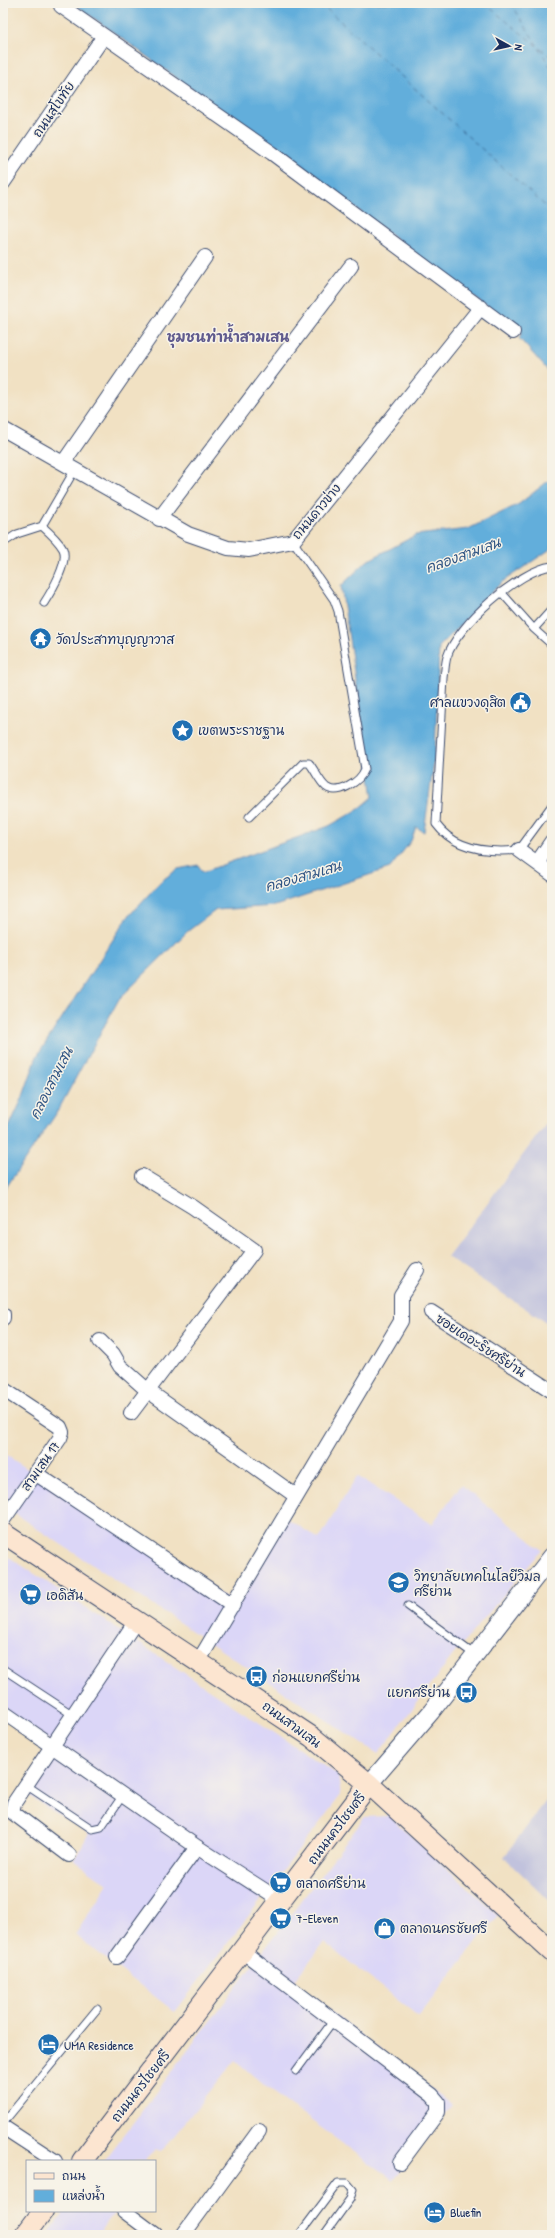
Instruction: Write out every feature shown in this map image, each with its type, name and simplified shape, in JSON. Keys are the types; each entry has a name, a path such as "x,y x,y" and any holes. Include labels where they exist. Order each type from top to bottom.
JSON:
{"main road":[{"name":"ถนนสามเสน","path":"3,1534 312,1738 370,1784 552,1952"},
{"name":"ถนนนครไชยศรี","path":"83,2160 370,1784"},
{"path":"25,2235 42,2212"}],"street":[{"path":"61,6 272,154 513,332"},
{"name":"ถนนสุโขทัย","path":"3,183 104,36"},
{"path":"68,467 205,257"},
{"path":"159,518 351,266"},
{"name":"ถนนดาวข่าง","path":"3,429 188,534 228,548 249,550 260,549 293,541 481,307"},
{"path":"537,863 552,841"},
{"path":"519,850 552,874"},
{"path":"131,1413 254,1250 193,1207 142,1176"},
{"path":"198,1662 233,1606 296,1496 401,1320 401,1295 417,1270"},
{"name":"ซอยเดอะริชศรีย่าน","path":"431,1312 552,1391"},
{"path":"100,1341 113,1354 120,1366 147,1390 296,1496"},
{"name":"สามเสน 17","path":"3,1389 60,1427 62,1432 60,1438 3,1520"},
{"path":"35,1473 233,1606"},
{"name":"ถนนนครไชยศรี","path":"370,1784 475,1656 552,1556"},
{"path":"69,1855 7,1812 136,1622"},
{"path":"3,1712 196,1847 281,1901"},
{"path":"117,1957 196,1847"},
{"path":"242,1951 432,2095 438,2102 438,2112 400,2163"},
{"path":"3,2127 53,2160"},
{"path":"183,2235 259,2131"},
{"path":"125,2212 156,2235"}],"lane":[{"path":"3,543 17,534 42,526 68,467"},
{"path":"42,526 56,540 64,551 62,566 44,603"},
{"path":"249,817 303,763 309,763 325,786 330,789 351,786 361,778 365,769 338,611 334,600 293,541"},
{"path":"552,566 539,570 501,592 476,615 461,632 448,656 444,678 436,824 441,831 476,850 497,852 519,850 552,805"},
{"path":"501,592 534,629 552,645"},
{"path":"534,629 552,609"},
{"path":"408,1606 475,1656"},
{"path":"3,1669 73,1715"},
{"path":"26,1785 92,1829 101,1827 122,1795"},
{"path":"3,2123 97,2009"},
{"path":"296,2071 333,2021"},
{"path":"299,2235 338,2183 347,2184 352,2190 350,2200 324,2235"}],"shaded area":[{"path":"552,1116 552,1326 447,1257"},
{"path":"3,1453 238,1606 288,1519 319,1539 357,1476 432,1524 461,1485 542,1550 453,1655 378,1754 3,1506"},
{"name":"ตลาดศรีย่าน","path":"3,1553 338,1775 341,1795 175,2012 75,1935 108,1884 74,1860 89,1833 28,1796 60,1748 3,1707"},
{"path":"552,1793 552,1903 504,1857"},
{"path":"389,1816 498,1915 418,2016 324,1942 293,1983 452,2105 393,2180 272,2092 235,2060 161,2152 155,2150 145,2160 105,2160 365,1817"},
{"path":"64,2212 115,2212 97,2235 47,2235"}],"water":[{"path":"73,3 552,3 552,375 519,338 522,333 326,186"},
{"name":"คลองสามเสน","path":"552,478 552,548 502,582 439,647 435,754 424,832 416,827 411,841 390,868 275,906 216,910 188,931 119,999 56,1114 3,1192 3,1140 22,1099 37,1056 127,918 161,881 178,869 198,865 203,872 329,826 359,809 373,797 341,586 367,561 416,535 468,529 519,504"}],"ferry route":[{"path":"320,3 552,212"},
{"path":"484,3 552,58"},
{"path":"511,3 537,45"},
{"path":"539,48 552,69"}],"place":[{"name":"วัดประสาทบุญญาวาส","path":"41,639"},
{"name":"ศาลแขวงดุสิต","path":"521,702"},
{"name":"เขตพระราชฐาน","path":"183,730"},
{"name":"วิทยาลัยเทคโนโลยีวิมล ศรีย่าน","path":"398,1583"},
{"name":"เอดิสัน","path":"31,1595"},
{"name":"ก่อนแยกศรีย่าน","path":"256,1677"},
{"name":"แยกศรีย่าน","path":"466,1692"},
{"name":"ตลาดศรีย่าน","path":"281,1883"},
{"name":"7-Eleven","path":"280,1918"},
{"name":"ตลาดนครชัยศรี","path":"384,1928"},
{"name":"UMA Residence","path":"49,2045"},
{"name":"Bluefin","path":"435,2212"}],"district":[{"name":"ชุมชนท่าน้ำสามเสน","path":"228,337"}]}
